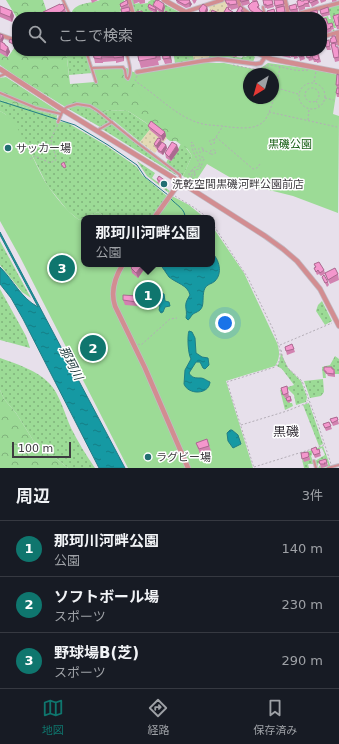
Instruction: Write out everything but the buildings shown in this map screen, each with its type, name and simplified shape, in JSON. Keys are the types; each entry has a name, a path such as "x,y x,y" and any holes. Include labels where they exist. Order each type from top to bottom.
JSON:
{"street":[{"path":"129,0 133,12"},
{"path":"164,0 184,11 222,0"},
{"path":"238,0 240,7 247,12"},
{"path":"285,0 287,12"},
{"path":"309,12 339,3"},
{"path":"327,36 338,33 339,44"},
{"path":"0,35 12,40"},
{"path":"138,71 190,63 223,60 256,64 261,63 265,57 280,64 339,72"},
{"path":"0,69 61,113 97,131 265,236 297,261 320,289 338,323"},
{"path":"156,215 180,182"},
{"path":"121,267 116,276 113,288 113,299 115,306 145,368 188,468"}],"lane":[{"path":"63,0 69,12"},
{"path":"263,7 264,12"},
{"path":"88,56 96,82"},
{"path":"92,68 123,67 128,79 131,74 131,70 127,56"},
{"path":"0,76 6,74"},
{"path":"0,93 36,108 61,113"},
{"path":"58,122 61,113 71,105 82,104 90,106 180,175 180,182"},
{"path":"97,131 112,122"},
{"path":"314,461 316,468"},
{"path":"328,468 339,465"}],"path":[{"path":"187,56 190,63"},
{"path":"267,68 268,64"},
{"path":"231,65 255,70 268,64 280,64 293,71 317,69 314,82"},
{"path":"279,70 280,64"},
{"path":"138,71 136,81 175,110 198,123 235,128 252,127 262,123 269,112 271,104"},
{"path":"314,82 323,88 325,98 319,107 309,109 301,103 298,94 304,84 314,82"},
{"path":"304,84 308,90"},
{"path":"318,92 323,88"},
{"path":"279,89 298,94"},
{"path":"316,101 310,102 306,100 304,95 308,90 314,89 318,92"},
{"path":"316,101 319,96 318,92"},
{"path":"325,98 334,100"},
{"path":"316,101 319,107"},
{"path":"307,120 309,109"},
{"path":"269,112 337,127"},
{"path":"30,159 35,156 50,163 56,160 51,142 58,122"},
{"path":"212,145 215,143 214,140 224,126"},
{"path":"216,137 253,169 257,168 260,164"},
{"path":"212,154 216,152 210,144 210,141 214,140"},
{"path":"185,185 191,177 195,170 200,169 201,167 193,151 192,142 195,151 204,159 202,165 193,168 189,174 191,177"},
{"path":"201,152 198,152 198,149 200,148 212,154"},
{"path":"202,149 203,151 201,152 200,160 202,162"},
{"path":"212,154 211,150 213,149"},
{"path":"191,177 195,175 192,171"},
{"path":"171,194 204,215"},
{"path":"215,228 248,278 288,368 302,381 332,467"},
{"path":"141,345 170,319 177,318"},
{"path":"279,345 338,323"},
{"path":"280,349 280,360 275,367 228,382 254,467 324,445"},
{"path":"241,425 287,411 307,402 309,399"},
{"path":"324,424 330,422"}],"green space":[{"path":"6,0 43,0 46,9 46,12 13,12"},
{"path":"124,0 124,3 120,7 122,11 119,12 72,12 79,5 96,1"},
{"path":"130,0 133,0 135,4 141,4 148,3 151,0 157,0 154,6 149,9 153,12 141,12 140,10 133,12"},
{"path":"160,2 179,12 164,12 165,7"},
{"path":"339,5 339,17 333,19 336,28 329,25 327,21 327,16 331,19 328,8"},
{"path":"334,29 335,32 327,34"},
{"path":"12,51 12,56 67,56 70,84 95,82 94,69 127,68 133,72 148,71 190,149 184,147 176,141 170,141 128,111 109,110 103,112 80,105 73,105 67,108 0,65 0,53 8,57"},
{"path":"67,56 87,56 92,73 69,75"},
{"path":"174,56 193,56 194,60 175,63"},
{"path":"209,56 231,56 242,58 243,56 255,57 253,62 227,57 208,58"},
{"name":"黒磯公園","path":"198,63 224,63 248,68 243,68 243,104 279,104 279,68 261,68 268,63 312,69 339,75 333,114 339,116 338,213 293,196 245,184 231,178 207,164 194,184 183,176 192,156 181,140 152,112 140,97 133,80 137,74"},
{"path":"6,77 58,111 57,116 0,100 0,78"},
{"path":"0,100 57,116 56,121 68,123 107,146 137,167 142,175 167,196 154,215 102,215 98,212 91,215 81,215 81,219 79,220 68,211 47,185 28,147 5,114 0,111"},
{"path":"73,105 89,107 103,112 109,110 128,111 152,127 140,142 113,120 100,127 67,108"},
{"path":"0,111 8,116 15,124 48,186 66,209 79,220 81,219 81,267 215,267 215,230 244,273 279,349 279,358 275,366 226,381 253,468 128,468 0,221"},
{"path":"112,124 177,174 176,175 102,129"},
{"path":"182,142 192,156 183,176 166,163 168,159 171,161"},
{"path":"137,161 155,173 152,178 170,191 169,193 147,176"},
{"path":"172,196 189,205 201,215 158,215"},
{"path":"98,212 102,215 91,215"},
{"path":"0,241 31,298 22,292 0,265"},
{"path":"0,289 26,336 30,348 0,340"},
{"path":"322,301 332,321 325,325 316,311 318,305"},
{"path":"281,353 288,368 301,381 307,397 306,402 296,405 294,395 288,389 285,398 292,403 293,406 285,410 280,390 294,385 282,369 277,366"},
{"path":"335,356 339,359 339,374 335,374 332,370 325,371 326,378 323,378 322,367 330,365"},
{"path":"0,358 39,374 49,383 59,399 76,438 95,468 68,468 33,440 16,413 4,399 0,390"},
{"path":"323,379 324,392 321,396 310,398 304,381"},
{"path":"0,390 4,399 16,413 33,440 68,468 0,468"},
{"path":"309,403 323,444 319,446 303,405"},
{"path":"323,446 330,467 318,468 320,465 321,467 327,466 328,463 325,459 320,460 317,467 315,461 325,455 322,448 312,452 311,456 314,464 308,464 309,468 304,468 301,454"}],"sand":[{"path":"225,0 228,9 226,12 208,12 210,9 208,6"},
{"path":"193,56 209,56 208,58 194,60"},
{"path":"152,127 167,138 155,153 140,142"}],"water":[{"path":"0,232 125,468 99,468 23,319 11,298 0,284 0,267 22,294 38,307 0,235"},
{"path":"215,257 217,259 219,274 215,281 205,288 203,305 201,309 192,315 188,320 186,318 186,305 190,295 189,292 184,286 169,277 162,267 215,267"},
{"path":"161,293 164,294 165,301 169,302 170,306 165,307 161,313 159,310 160,306 156,305 156,299 159,298"},
{"path":"189,331 192,332 195,338 196,353 202,357 208,358 209,365 205,369 200,362 196,362 189,373 191,376 202,378 210,382 206,389 198,392 194,392 186,388 184,384 185,370 191,359 188,345"},
{"path":"230,430 238,435 241,444 233,448 228,441 227,433"}],"waterway":[{"path":"0,101 75,125 137,165 145,177 168,195"},
{"path":"171,199 184,212 185,215"}],"place":[{"name":"サッカー場","path":"8,148"},
{"name":"洗乾空間黒磯河畔公園前店","path":"164,184"},
{"name":"野球場B(芝)","path":"62,268"},
{"name":"那珂川河畔公園","path":"148,295"},
{"name":"ソフトボール場","path":"93,348"},
{"name":"ラグビー場","path":"148,457"}],"district":[{"name":"黒磯","path":"286,431"}],"water label":[{"name":"那珂川","path":"71,363"}]}
